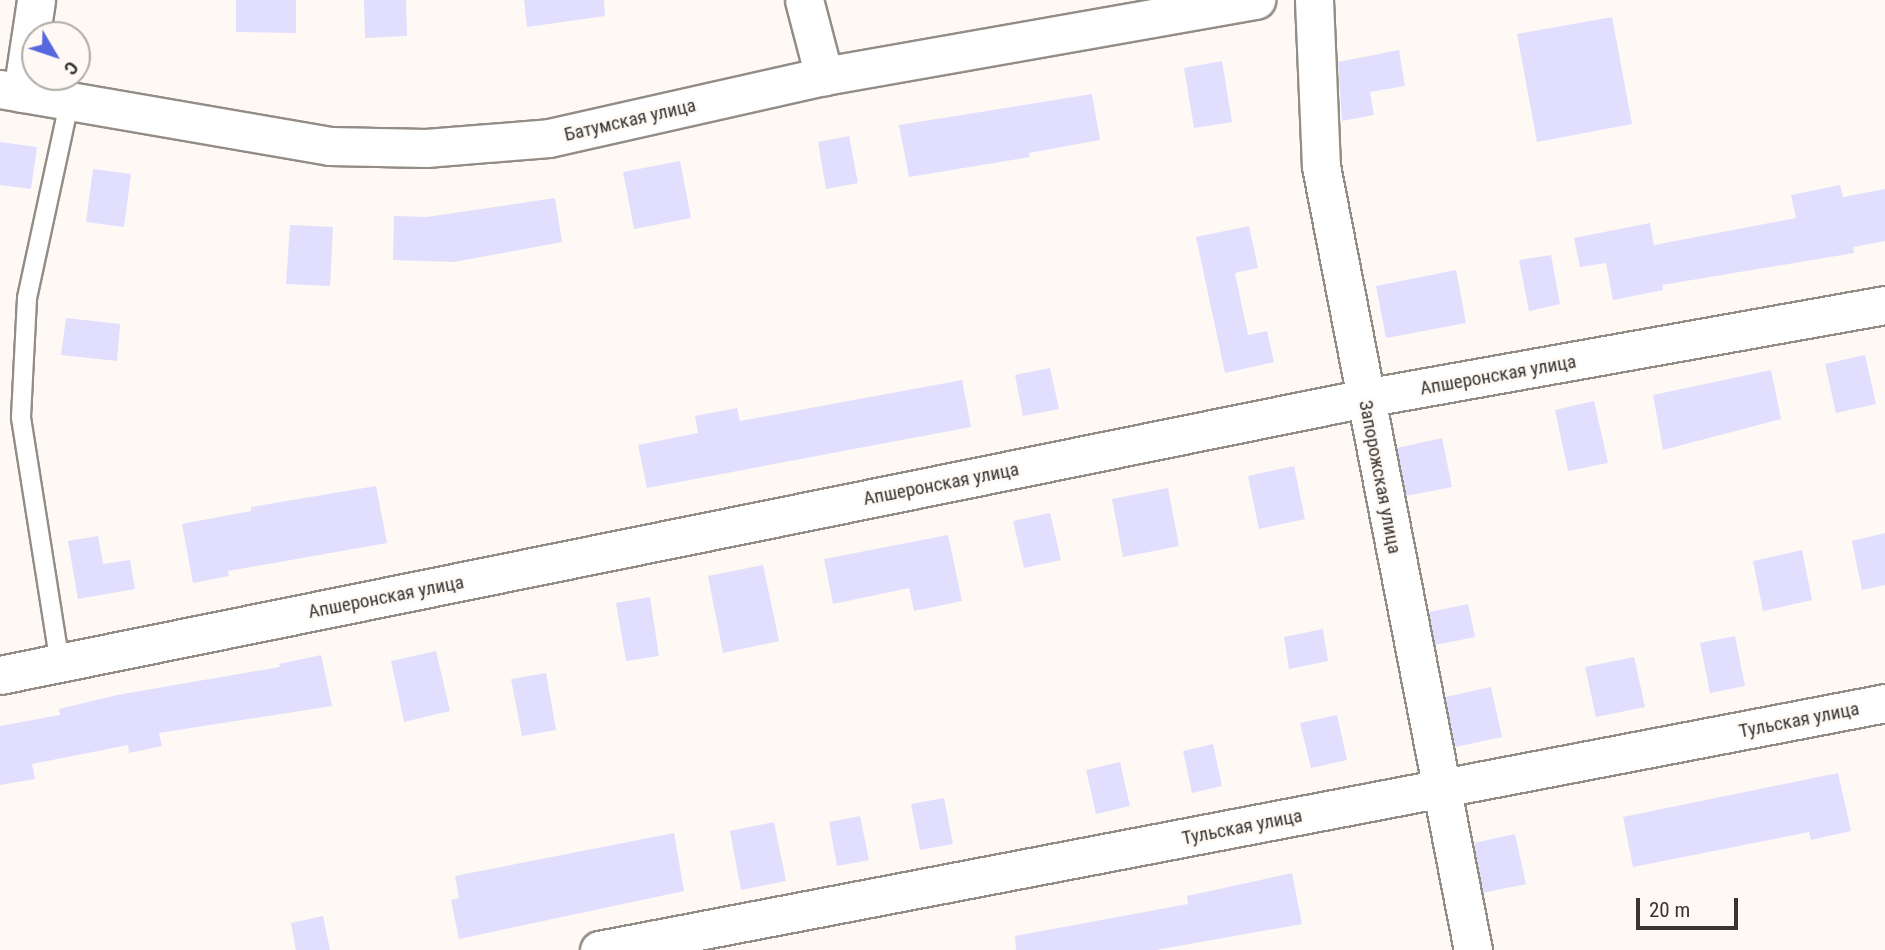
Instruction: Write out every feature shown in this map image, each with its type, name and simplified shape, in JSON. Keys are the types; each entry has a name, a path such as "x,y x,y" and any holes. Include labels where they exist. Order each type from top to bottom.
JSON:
{"street":[{"path":"11,91 36,0"},
{"path":"804,0 824,76"},
{"name":"Батумская улица","path":"11,91 69,104 330,146 426,148 549,138 824,76 1208,4 1256,0"},
{"name":"Запорожская улица","path":"1314,0 1321,166 1473,950"},
{"name":"Апшеронская улица","path":"0,675 1365,398 1885,305"},
{"name":"Тульская улица","path":"599,950 1885,703"}],"lane":[{"path":"60,664 21,417 27,298 69,104"}],"building":[{"path":"236,0 296,0 296,33 236,32"},
{"path":"364,0 406,0 407,36 365,38"},
{"path":"524,0 604,0 605,16 527,27"},
{"path":"1612,17 1632,124 1537,142 1517,34"},
{"path":"1399,50 1405,86 1370,92 1374,115 1342,121 1338,62"},
{"path":"1222,61 1232,122 1194,128 1184,68"},
{"path":"1092,94 1100,140 1029,153 1030,157 909,177 899,125"},
{"path":"849,136 858,183 826,189 818,142"},
{"path":"0,142 37,147 31,189 0,185"},
{"path":"680,161 691,218 634,229 623,172"},
{"path":"93,169 131,174 124,227 86,222"},
{"path":"1840,185 1843,197 1885,189 1885,241 1853,247 1854,253 1662,285 1663,290 1613,300 1606,263 1580,267 1574,238 1650,223 1654,245 1796,218 1791,195"},
{"path":"555,198 562,242 454,262 393,260 394,216 427,217"},
{"path":"290,225 333,227 330,286 286,284"},
{"path":"1249,226 1258,268 1235,273 1248,335 1267,331 1274,362 1225,373 1196,237"},
{"path":"1551,255 1560,304 1529,311 1519,260"},
{"path":"1456,270 1466,323 1386,338 1376,286"},
{"path":"66,318 120,324 117,361 61,355"},
{"path":"1865,355 1876,404 1836,413 1825,364"},
{"path":"1050,368 1059,409 1023,416 1015,375"},
{"path":"1771,370 1781,419 1663,450 1653,395"},
{"path":"962,380 971,427 647,488 638,445 698,433 695,416 737,408 740,421"},
{"path":"1594,401 1608,463 1568,471 1555,410"},
{"path":"1442,438 1452,487 1406,496 1397,448"},
{"path":"1294,466 1305,519 1259,529 1248,476"},
{"path":"376,486 387,543 228,571 229,576 193,583 182,524 251,511 251,507"},
{"path":"1168,488 1179,546 1123,557 1112,499"},
{"path":"1050,513 1061,560 1024,568 1013,521"},
{"path":"1885,533 1885,585 1862,590 1852,541"},
{"path":"948,535 962,601 914,611 909,588 833,604 824,559"},
{"path":"98,536 103,564 130,560 135,589 78,599 68,541"},
{"path":"1802,550 1812,600 1763,611 1753,561"},
{"path":"763,565 779,641 723,653 708,576"},
{"path":"650,597 659,656 626,661 616,603"},
{"path":"1468,604 1475,637 1435,645 1429,612"},
{"path":"1323,629 1328,661 1289,669 1284,637"},
{"path":"1735,636 1745,686 1710,693 1700,643"},
{"path":"436,651 450,711 404,722 391,661"},
{"path":"321,655 332,706 159,733 162,746 129,753 128,745 32,764 35,779 0,785 0,726 60,715 59,709 117,695 280,667 279,664"},
{"path":"1634,657 1645,707 1596,717 1585,667"},
{"path":"546,673 556,730 522,736 511,679"},
{"path":"1491,687 1502,737 1455,747 1445,697"},
{"path":"1337,715 1347,760 1311,768 1300,723"},
{"path":"1213,744 1222,786 1192,793 1183,751"},
{"path":"1120,762 1130,806 1096,814 1086,770"},
{"path":"1838,773 1851,831 1811,840 1809,832 1633,867 1623,817"},
{"path":"944,798 953,844 920,850 911,804"},
{"path":"860,816 869,860 837,866 829,822"},
{"path":"774,822 786,881 741,890 730,831"},
{"path":"674,833 684,891 459,939 451,900 459,898 455,876"},
{"path":"1515,834 1526,884 1483,893 1474,843"},
{"path":"1292,873 1302,924 1156,950 1016,950 1015,936 1188,904 1187,896"},
{"path":"323,916 330,950 296,950 291,923"}]}
